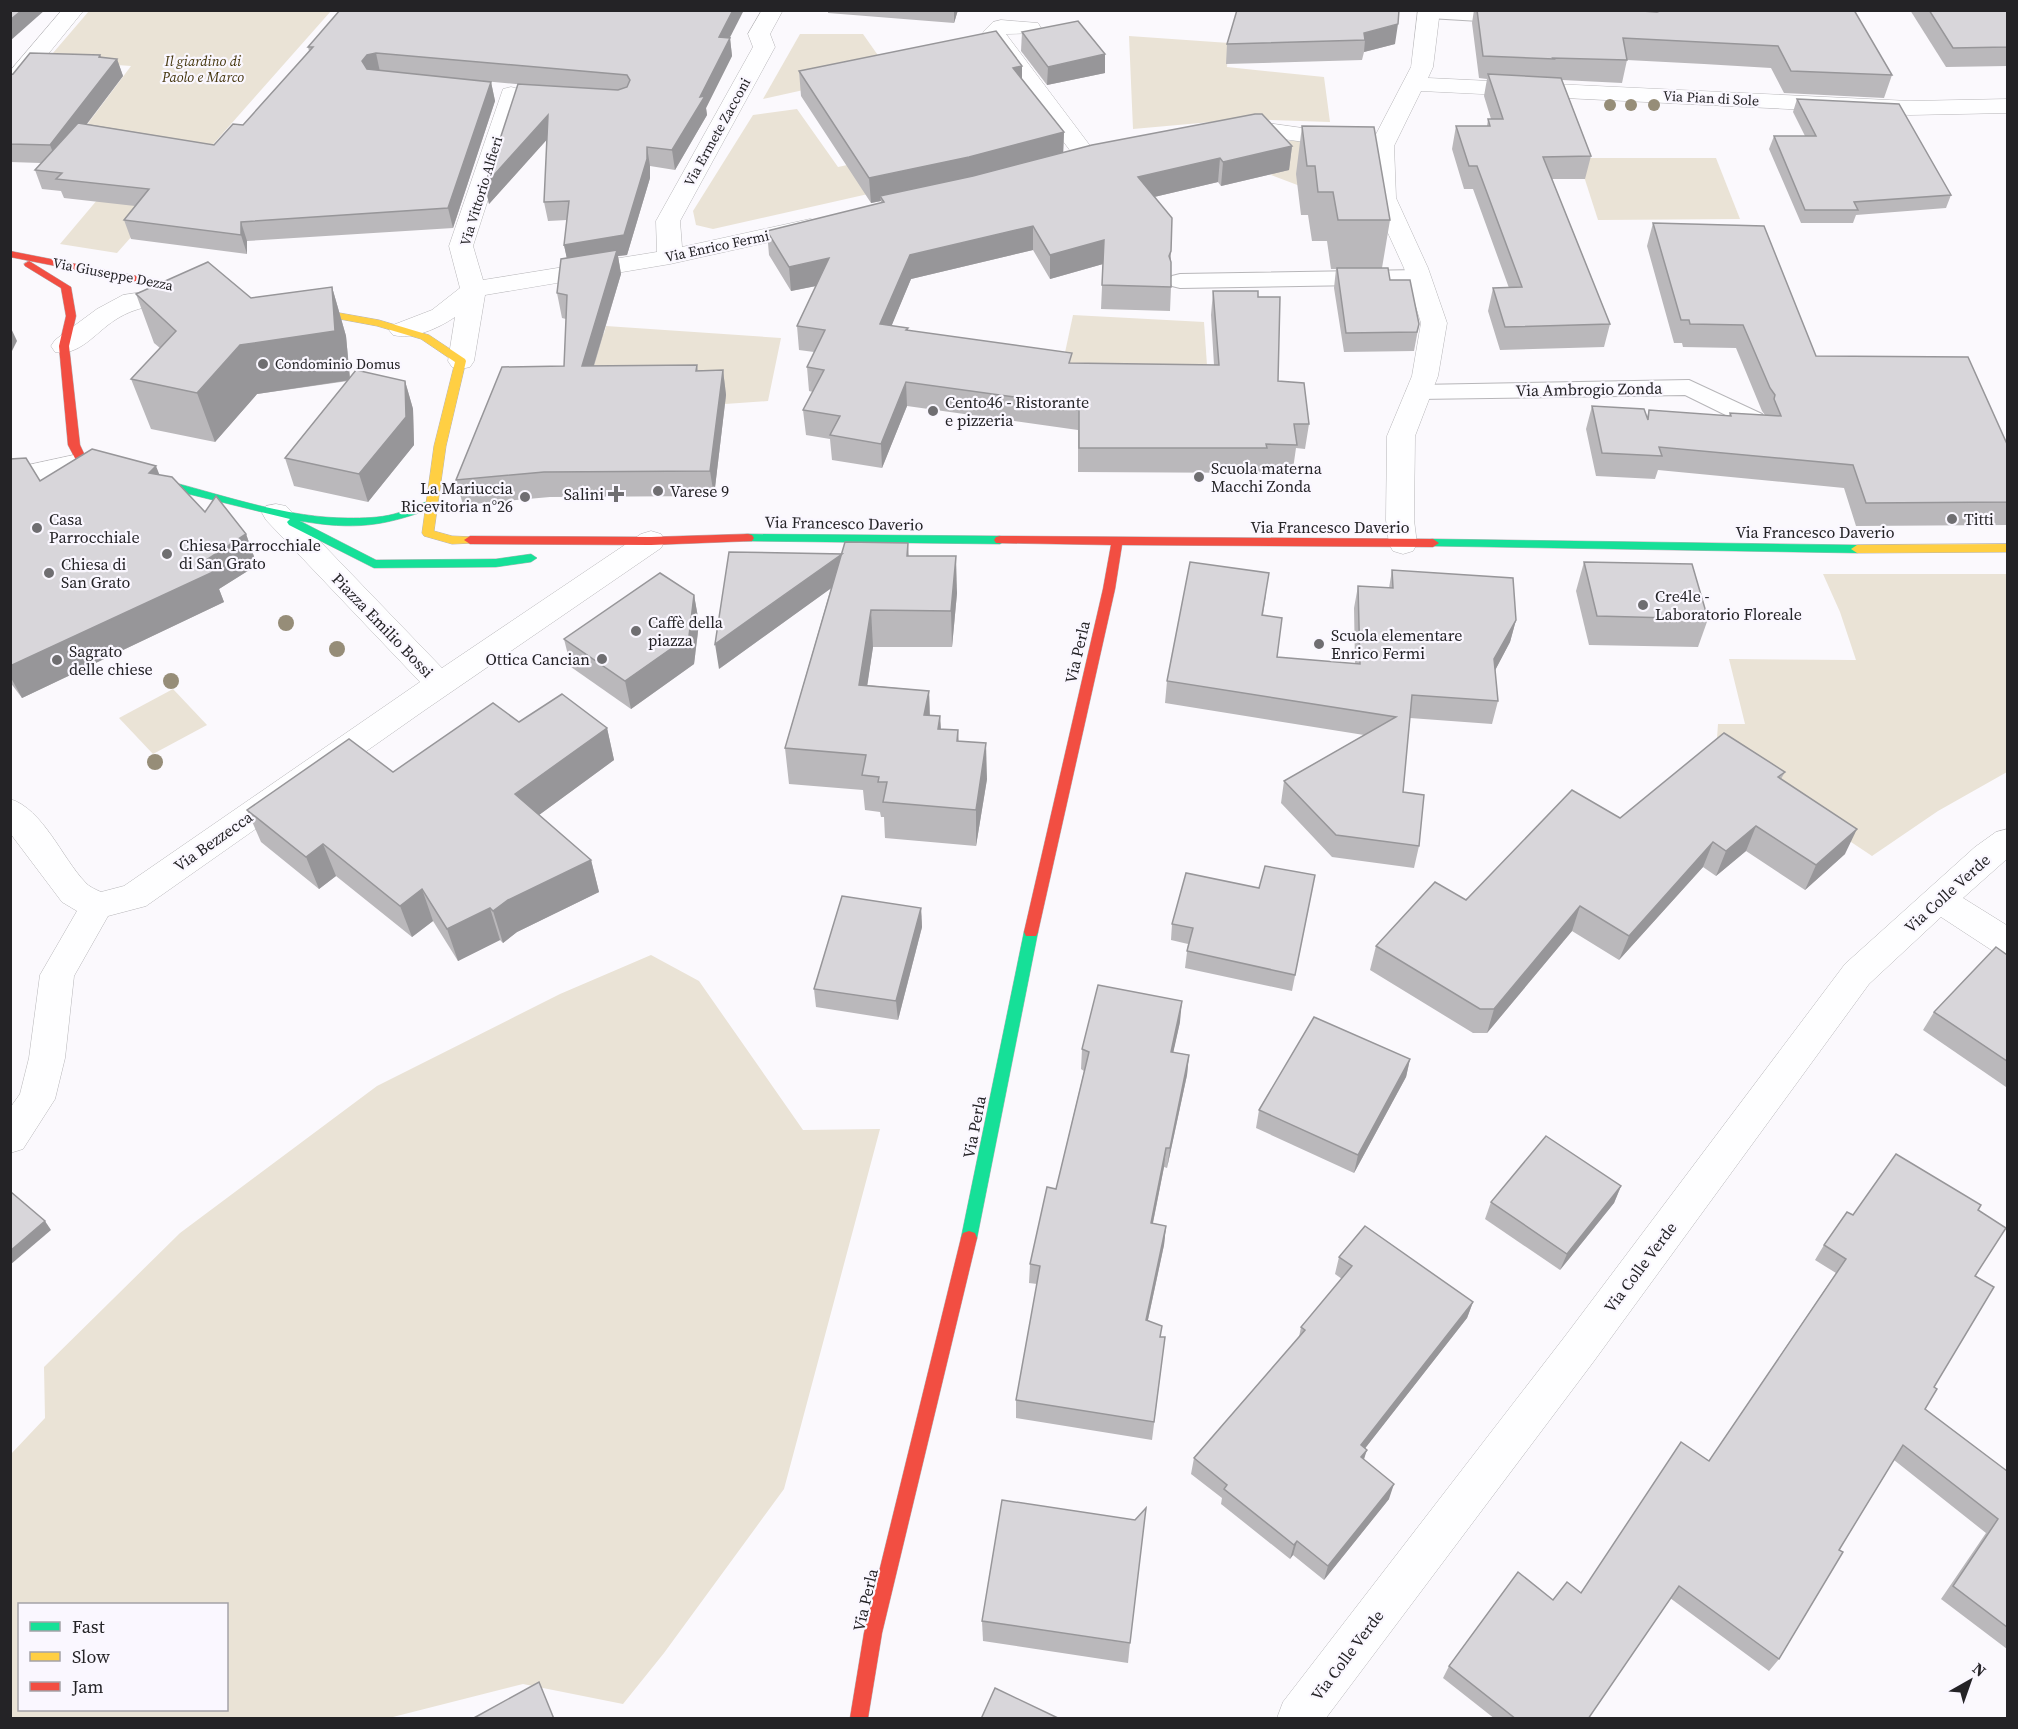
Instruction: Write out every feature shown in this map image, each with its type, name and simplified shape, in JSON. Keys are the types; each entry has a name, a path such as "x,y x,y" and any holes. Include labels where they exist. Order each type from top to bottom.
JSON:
{"street":[{"path":"10,86 74,10"},
{"name":"Via Ermete Zacconi","path":"670,257 668,221 764,47 759,34 773,10"},
{"path":"1403,543 1400,520 1401,436 1425,376 1434,323 1419,277 1384,198 1382,146 1422,67 1429,11"},
{"path":"1030,28 1001,27 994,32 1090,160"},
{"name":"Via Pian di Sole","path":"1414,84 1910,108 2007,106"},
{"name":"Via Vittorio Alfieri","path":"461,361 473,289 462,246 522,94 487,92"},
{"path":"1218,135 1253,128 1382,146"},
{"name":"Via Enrico Fermi","path":"473,289 670,257 833,221"},
{"path":"10,255 39,268 66,287 71,316 64,346 74,445 83,462"},
{"name":"Via Giuseppe Dezza","path":"10,255 208,293"},
{"path":"402,330 431,323 454,308 473,289"},
{"path":"64,346 106,314 132,300 208,293"},
{"path":"10,478 83,462 276,513 354,522 393,518 429,504 440,434 461,361 425,337 378,323 285,307"},
{"name":"Via Francesco Daverio","path":"429,504 428,533 452,540 651,541 709,538 1403,543 1817,549 2007,548"},
{"name":"Via Francesco Daverio","path":"276,513 374,564 496,563 651,541"},
{"name":"Piazza Emilio Bossi","path":"276,513 440,684"},
{"name":"Via Bezzecca","path":"97,906 134,897 440,684 651,541"},
{"name":"Via Perla","path":"859,1719 873,1633 967,1251 1020,978 1109,589 1117,542"},
{"path":"10,811 36,840 74,893 97,906 57,975 46,1058 37,1099 10,1138"},
{"name":"Via Colle Verde","path":"1299,1719 1587,1338 1857,974 2007,841"},
{"path":"1939,899 2007,943"}],"lane":[{"path":"1429,11 1534,19"},
{"path":"1180,281 1419,277"},
{"name":"Via Ambrogio Zonda","path":"1418,392 1689,387 1753,419"}],"green space":[{"name":"Il giardino di Paolo e Marco","path":"89,11 331,11 117,253 60,244 141,148 74,142 131,66 47,60"},
{"path":"800,34 863,34 889,71 763,99"},
{"path":"1129,36 1229,43 1227,67 1324,77 1330,122 1245,119 1133,129"},
{"path":"797,109 838,167 941,145 961,173 713,229 696,225 693,211 753,115"},
{"path":"1296,140 1337,154 1300,186 1271,175 1285,165 1266,145"},
{"path":"1578,158 1716,158 1740,219 1598,220"},
{"path":"1073,315 1204,322 1208,380 1060,376"},
{"path":"606,326 781,338 768,401 725,404 725,395 559,443 596,334 604,334"},
{"path":"1823,574 2007,574 2007,772 1938,811 1872,856 1716,752 1718,724 1745,724 1729,659 1856,660 1840,612"},
{"path":"173,689 207,725 153,754 119,718"},
{"path":"651,955 699,981 803,1130 880,1129 784,1489 664,1653 623,1704 523,1684 389,1718 11,1718 11,1454 45,1418 44,1367 180,1233 377,1086 560,994"}],"building":[{"path":"10,10 22,10 10,20"},
{"path":"340,10 733,10 719,37 730,38 700,97 705,96 672,150 647,147 647,159 624,235 564,245 569,201 544,202 548,115 485,185 518,84 618,90 627,87 630,80 627,75 376,53 367,55 362,61 367,69 491,82 448,208 241,222 241,235 124,220 149,189 56,179 62,173 35,170 78,123 214,145 233,124 243,125 313,47 308,47"},
{"path":"1237,10 1399,10 1398,24 1364,33 1365,40 1227,44"},
{"path":"1477,10 1657,12 1664,10 1854,10 1892,75 1791,71 1778,46 1623,38 1627,60 1483,56"},
{"path":"1929,10 2007,10 2007,47 1953,48"},
{"path":"1078,21 1105,54 1048,67 1022,32"},
{"path":"996,31 1022,66 1013,68 1064,132 969,157 869,178 799,71"},
{"path":"30,53 100,55 99,57 117,59 50,145 10,144 10,75"},
{"path":"1488,74 1561,78 1591,156 1543,157 1610,324 1505,327 1493,288 1522,287 1477,166 1469,166 1456,126 1490,126 1488,119 1503,119"},
{"path":"1797,99 1899,104 1951,195 1854,202 1858,210 1805,210 1774,136 1816,136"},
{"path":"1262,114 1292,146 1223,162 1220,158 1138,177 1172,218 1169,256 1171,287 1102,285 1104,240 1050,255 1033,226 910,255 880,324 908,328 906,330 1072,353 1069,363 1219,365 1213,291 1258,291 1258,297 1280,297 1278,381 1304,383 1309,424 1294,424 1297,445 1266,444 1267,448 1079,448 1079,406 906,382 881,444 830,435 840,416 803,410 824,370 807,367 825,330 797,326 829,258 789,267 767,231 884,202 880,196 973,176 1092,145"},
{"path":"1302,126 1374,127 1390,220 1338,220 1333,192 1318,192 1315,166 1307,166"},
{"path":"1653,223 1764,226 1816,356 1968,357 2007,444 2007,502 1866,503 1853,465 1659,447 1662,456 1602,453 1592,406 1644,409 1648,420 1649,410 1731,416 1730,413 1781,416 1774,399 1775,395 1743,325 1690,324 1689,320 1681,320"},
{"path":"617,250 582,366 697,365 696,371 723,370 710,471 544,472 456,480 502,367 564,366 567,295 557,293 561,259"},
{"path":"208,262 251,298 332,287 335,331 240,345 197,393 131,379 176,331 136,294"},
{"path":"1337,268 1388,268 1390,280 1410,280 1419,324 1417,332 1346,333"},
{"path":"356,370 405,381 406,417 359,474 285,458"},
{"path":"92,449 156,466 149,473 172,477 205,512 216,496 246,534 203,562 213,572 10,666 10,459 26,458 40,481"},
{"path":"845,542 908,543 907,556 956,556 951,611 871,610 859,685 929,691 924,715 940,716 938,729 958,730 957,741 986,743 976,810 883,802 887,782 878,782 879,777 862,775 866,755 785,748"},
{"path":"729,552 842,554 715,644"},
{"path":"1190,562 1269,573 1262,615 1282,618 1277,657 1360,664 1358,586 1393,588 1392,570 1513,578 1516,620 1494,659 1498,701 1412,695 1403,792 1424,795 1419,846 1336,835 1284,781 1396,717 1167,681"},
{"path":"1584,562 1692,564 1708,619 1597,616"},
{"path":"660,573 694,595 689,636 625,681 564,639"},
{"path":"562,694 607,728 515,794 591,860 508,900 493,911 490,908 447,929 422,889 400,906 323,844 306,857 247,810 349,739 393,772 493,703 519,722"},
{"path":"1724,733 1785,772 1778,777 1857,829 1816,865 1756,826 1726,851 1713,842 1629,936 1580,906 1494,1009 1480,1009 1376,946 1435,882 1466,900 1572,790 1620,818"},
{"path":"1265,866 1315,875 1295,975 1187,951 1193,928 1172,924 1186,873 1259,888"},
{"path":"842,896 921,908 896,1001 814,989"},
{"path":"1996,947 2007,955 2007,1061 1934,1012"},
{"path":"1098,985 1182,1001 1171,1052 1189,1055 1170,1148 1166,1148 1151,1223 1166,1226 1146,1320 1162,1326 1160,1337 1165,1337 1154,1422 1016,1400 1040,1266 1030,1264 1047,1187 1056,1189 1089,1052 1082,1049"},
{"path":"1314,1017 1410,1059 1358,1155 1259,1110"},
{"path":"1546,1136 1621,1186 1567,1254 1491,1202"},
{"path":"1896,1154 1981,1205 1978,1210 2006,1228 1975,1276 1994,1287 1934,1387 1937,1389 1925,1409 2007,1471 2007,1627 1953,1586 1998,1519 1903,1445 1839,1550 1843,1552 1779,1659 1679,1586 1588,1719 1516,1719 1449,1666 1518,1572 1553,1600 1567,1582 1581,1593 1681,1442 1709,1461 1846,1259 1824,1245 1847,1212 1853,1215"},
{"path":"10,1192 45,1221 10,1251"},
{"path":"1365,1226 1473,1302 1361,1445 1367,1450 1361,1457 1394,1484 1328,1566 1297,1541 1294,1545 1224,1489 1227,1485 1194,1458 1305,1330 1301,1327 1352,1266 1339,1257"},
{"path":"1002,1500 1135,1520 1146,1508 1130,1643 982,1621"},
{"path":"539,1682 554,1719 472,1719"},
{"path":"995,1688 1060,1719 981,1719"}],"traffic: fast":[{"path":"172,486 283,514 342,522 369,522 394,518 429,505"},
{"path":"293,522 374,564 496,563 531,558"},
{"path":"748,538 1000,540"},
{"path":"1433,543 1857,549"},
{"path":"969,1238 1031,932"}],"traffic: slow":[{"path":"295,308 379,323 425,337 461,361 440,446 428,533 452,540 470,540"},
{"path":"1857,549 2008,548"}],"traffic: jam":[{"path":"10,254 203,292"},
{"path":"29,264 66,287 71,316 64,346 74,445 83,462 172,486"},
{"path":"470,540 651,541 748,538"},
{"path":"1000,540 1433,543"},
{"path":"1031,932 1109,589 1117,542"},
{"path":"859,1718 873,1633 969,1238"}],"place":[{"name":"Condominio Domus","path":"263,364"},
{"name":"Cento46 - Ristorante e pizzeria","path":"933,411"},
{"name":"Scuola materna Macchi Zonda","path":"1199,477"},
{"name":"Varese 9","path":"658,491"},
{"name":"Salini","path":"616,494"},
{"name":"La Mariuccia Ricevitoria n°26","path":"525,497"},
{"name":"Titti","path":"1952,519"},
{"name":"Casa Parrocchiale","path":"37,528"},
{"name":"Chiesa Parrocchiale di San Grato","path":"167,554"},
{"name":"Chiesa di San Grato","path":"49,573"},
{"name":"Cre4le - Laboratorio Floreale","path":"1643,605"},
{"name":"Caffè della piazza","path":"636,631"},
{"name":"Scuola elementare Enrico Fermi","path":"1319,644"},
{"name":"Ottica Cancian","path":"602,659"},
{"name":"Sagrato delle chiese","path":"57,660"}]}
